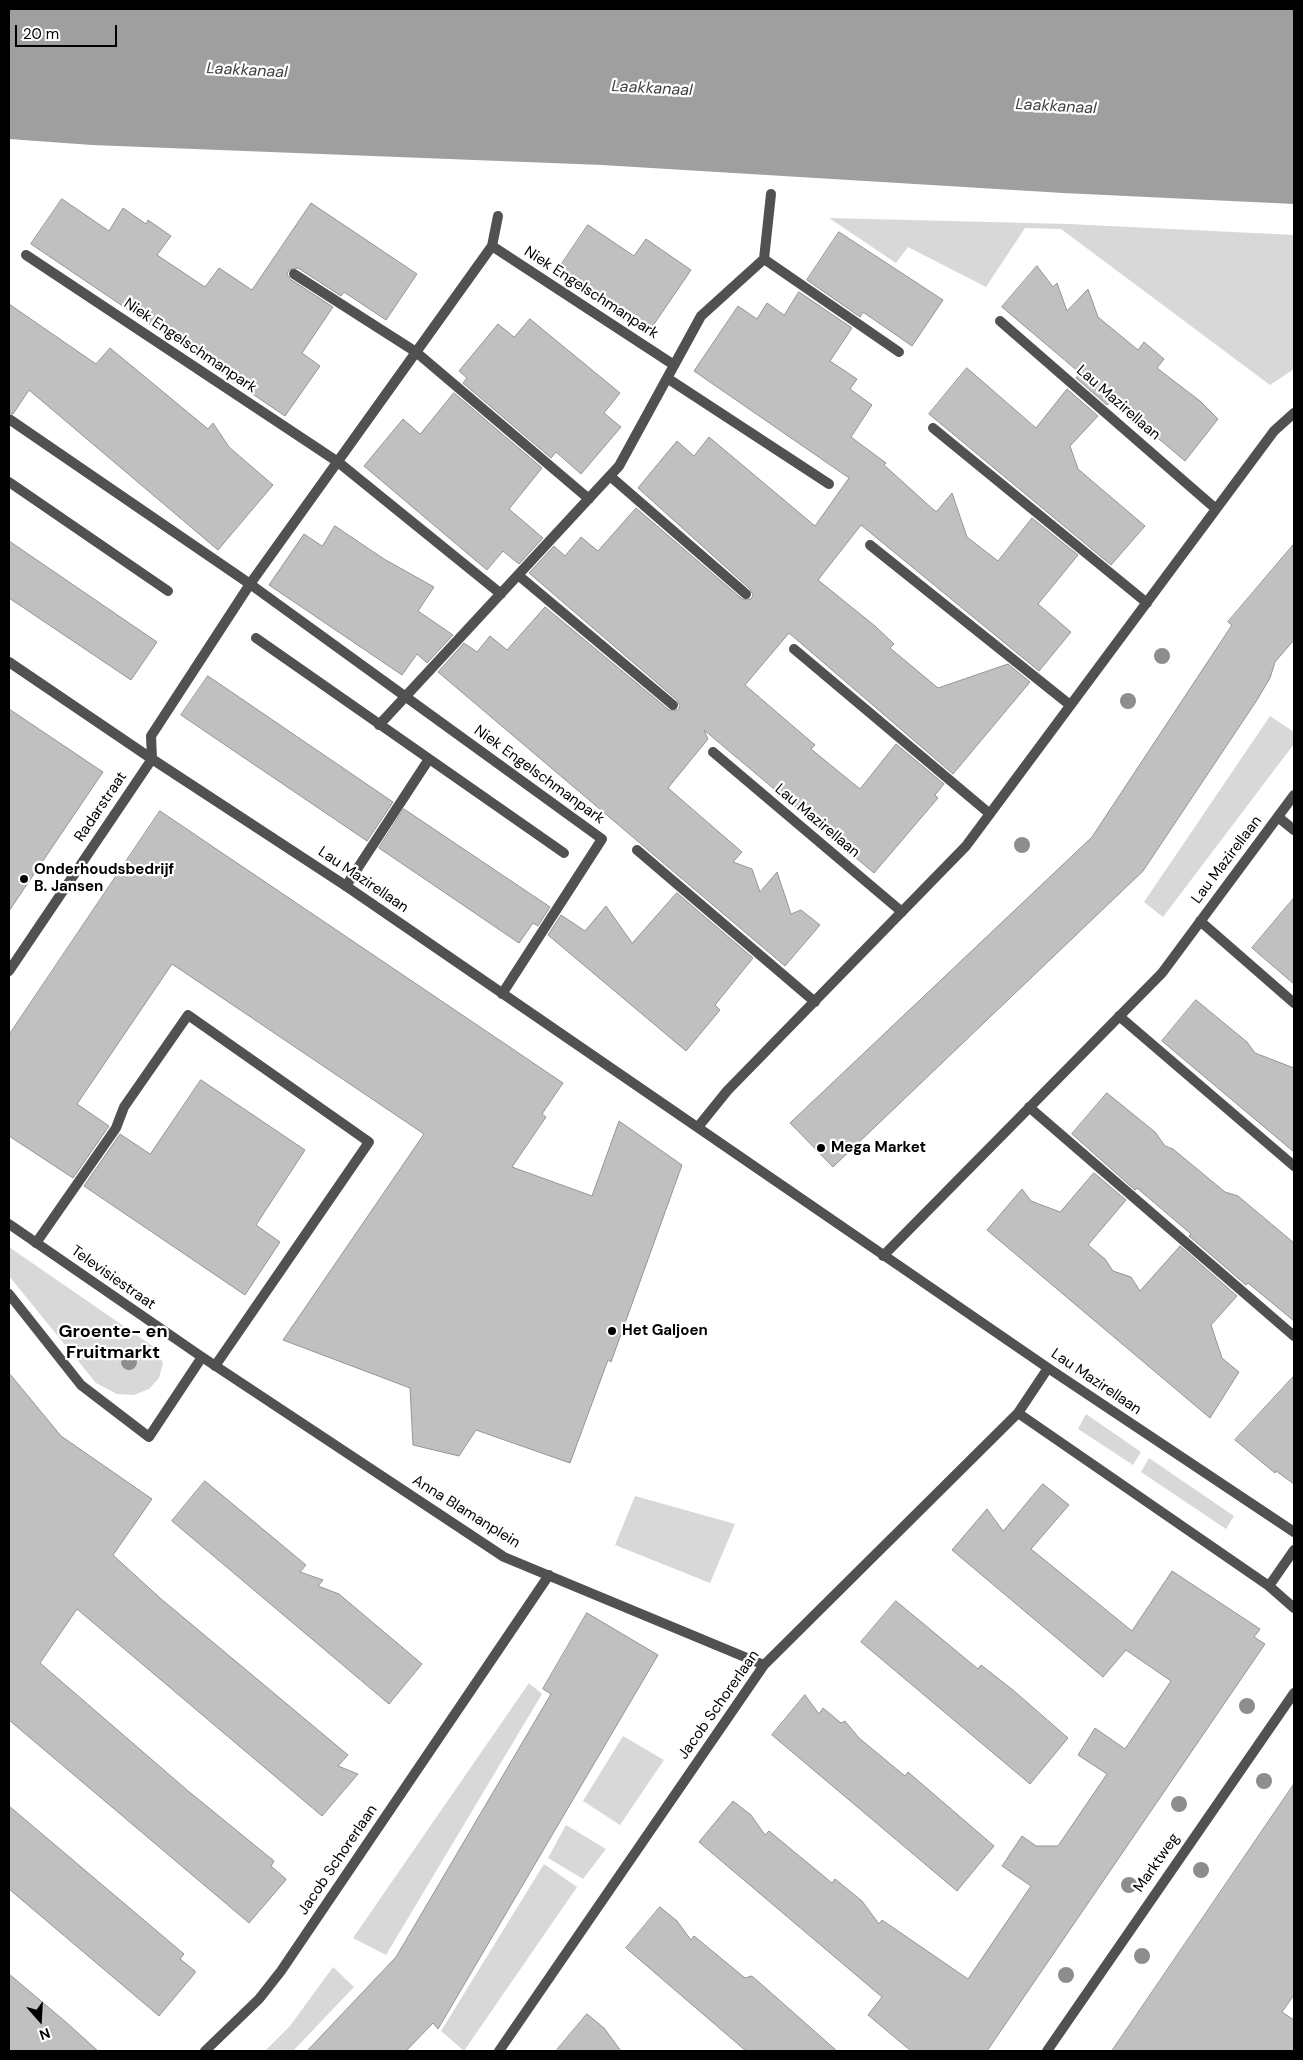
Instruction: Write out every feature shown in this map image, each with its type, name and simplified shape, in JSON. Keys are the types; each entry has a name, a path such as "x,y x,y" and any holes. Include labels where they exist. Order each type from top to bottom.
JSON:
{"street":[{"path":"380,725 618,466 701,316 764,259 772,194"},
{"path":"152,759 151,736 250,584 492,246 498,216"},
{"name":"Niek Engelschmanpark","path":"492,246 674,366"},
{"name":"Niek Engelschmanpark","path":"26,254 338,462 501,594"},
{"path":"764,259 899,352"},
{"path":"294,274 416,352 589,498"},
{"name":"Lau Mazirellaan","path":"1000,321 1216,509"},
{"path":"667,378 829,484"},
{"path":"698,1127 727,1091 966,846 1274,431 1294,414"},
{"name":"Niek Engelschmanpark","path":"9,419 250,584 602,839 502,994"},
{"path":"933,428 1147,603"},
{"path":"610,476 746,594"},
{"path":"9,482 168,591"},
{"path":"870,545 1070,705"},
{"path":"518,575 673,705"},
{"path":"256,638 564,853"},
{"path":"794,649 990,814"},
{"name":"Lau Mazirellaan","path":"9,662 152,759 346,886 883,1256 1294,1532"},
{"name":"Lau Mazirellaan","path":"713,752 902,912"},
{"name":"Radarstraat","path":"9,971 152,759"},
{"path":"346,886 429,759"},
{"name":"Lau Mazirellaan","path":"883,1256 1162,973 1294,795"},
{"name":"Lau Mazirellaan","path":"1278,817 1294,830"},
{"path":"637,850 815,1002"},
{"name":"Lau Mazirellaan","path":"1200,921 1294,1003"},
{"path":"36,1243 116,1128 124,1106 188,1015 369,1142 215,1366"},
{"path":"1120,1016 1294,1166"},
{"path":"1029,1107 1294,1336"},
{"name":"Televisiestraat","path":"9,1224 202,1357"},
{"path":"9,1294 81,1385 149,1437 202,1357"},
{"name":"Anna Blamanplein","path":"202,1357 504,1557 764,1665"},
{"name":"Jacob Schorerlaan","path":"499,2051 764,1665 1018,1413 1048,1368"},
{"path":"1018,1413 1269,1586 1294,1608"},
{"path":"1269,1586 1294,1550"},
{"name":"Jacob Schorerlaan","path":"205,2051 259,1999 281,1971 550,1575"},
{"name":"Marktweg","path":"1047,2051 1294,1693"}],"shaded area":[{"path":"829,218 1069,224 1294,235 1294,369 1270,385 1061,229 1025,228 986,287 908,247 896,263"},
{"path":"1270,716 1294,732 1294,744 1163,917 1144,902"},
{"path":"9,1247 157,1349 163,1363 159,1378 149,1389 134,1395 117,1394 96,1383 9,1276"},
{"path":"1086,1414 1141,1452 1133,1465 1078,1429"},
{"path":"1149,1458 1234,1516 1226,1529 1141,1472"},
{"path":"635,1496 735,1524 710,1583 615,1545"},
{"path":"529,1683 542,1694 386,1955 353,1938"},
{"path":"623,1736 664,1760 620,1825 583,1801"},
{"path":"566,1825 606,1849 583,1879 548,1858"},
{"path":"544,1864 577,1887 464,2051 441,2031"},
{"path":"333,1967 354,1987 293,2051 265,2051 290,2026"}],"water":[{"name":"Laakkanaal","path":"9,9 1294,9 1294,204 1063,193 602,165 92,145 9,139"}],"building":[{"path":"62,199 109,231 123,208 146,224 148,220 171,236 157,255 205,287 219,268 252,290 311,203 417,274 386,320 344,292 341,296 298,268 289,270 287,274 290,279 333,307 302,353 320,366 285,416 31,244"},
{"path":"588,225 634,256 646,239 691,270 648,333 557,271"},
{"path":"839,232 943,300 912,346 863,312 860,317 807,280"},
{"path":"1037,266 1053,287 1057,283 1067,311 1088,289 1098,317 1138,350 1144,342 1164,359 1157,368 1200,401 1218,419 1185,461 1113,400 1107,405 1076,378 1080,373 1002,307"},
{"path":"799,292 852,328 830,361 857,379 850,389 872,405 851,437 886,463 884,465 935,511 952,493 967,537 998,561 1032,518 1078,555 1038,604 1071,632 1039,671 861,525 818,580 875,626 894,644 890,648 938,688 1008,664 1030,682 953,774 789,633 745,685 815,745 811,749 860,789 896,744 944,784 935,795 938,798 874,873 704,730 708,739 668,788 742,852 733,862 752,869 760,892 777,872 791,914 801,910 820,925 785,966 438,672 464,643 477,652 490,636 507,650 545,607 669,710 678,710 680,706 677,700 529,573 554,546 565,556 581,537 598,551 636,508 742,599 751,599 753,595 750,589 638,488 677,441 694,456 709,437 815,526 849,478 694,371 738,306 757,319 767,303 784,315"},
{"path":"9,304 96,364 110,348 208,429 213,423 229,447 273,485 218,550 29,390 13,414 9,412"},
{"path":"530,319 620,393 604,413 621,427 581,474 556,452 551,458 463,383 467,378 459,371 498,324 514,337"},
{"path":"967,368 1036,428 1067,389 1098,416 1070,446 1078,469 1145,526 1111,565 929,414"},
{"path":"454,393 542,468 509,509 543,538 519,564 503,551 487,570 364,466 403,419 420,434"},
{"path":"335,526 384,559 434,587 418,611 453,635 427,663 417,654 402,675 269,585 304,534 322,546"},
{"path":"9,541 157,642 131,680 9,598"},
{"path":"1294,544 1294,640 1275,662 1270,678 1257,700 1143,871 833,1167 790,1123 1092,837 1232,625 1228,622"},
{"path":"208,676 393,802 367,841 181,715"},
{"path":"9,709 103,772 9,911"},
{"path":"404,809 550,907 538,926 533,923 519,943 379,848"},
{"path":"160,811 563,1083 542,1114 546,1117 512,1167 592,1196 619,1121 682,1165 611,1362 608,1360 570,1463 476,1430 459,1456 413,1445 410,1388 283,1340 424,1134 172,964 77,1104 109,1126 73,1178 9,1136 9,1035"},
{"path":"677,893 753,958 715,1005 720,1010 686,1051 548,935 561,915 585,931 606,906 632,943"},
{"path":"1294,898 1294,984 1252,948"},
{"path":"1196,1000 1247,1042 1255,1053 1294,1068 1294,1152 1162,1041"},
{"path":"201,1080 305,1150 256,1225 280,1242 245,1295 84,1186 120,1134 150,1154"},
{"path":"1107,1093 1155,1132 1165,1146 1173,1149 1225,1192 1238,1196 1294,1243 1294,1321 1248,1283 1246,1285 1189,1236 1191,1234 1137,1188 1135,1190 1072,1134"},
{"path":"1094,1173 1126,1200 1088,1245 1105,1259 1113,1271 1131,1277 1140,1291 1180,1246 1237,1296 1211,1325 1222,1358 1239,1372 1210,1418 987,1230 1022,1189 1031,1201 1060,1212"},
{"path":"9,1373 61,1436 152,1499 113,1555 160,1598 348,1755 338,1766 358,1774 322,1816 77,1609 40,1663 187,1790 274,1861 271,1866 286,1879 249,1923 9,1720"},
{"path":"1294,1376 1294,1484 1276,1471 1275,1473 1235,1440"},
{"path":"205,1481 306,1565 300,1572 323,1580 318,1586 339,1594 422,1664 389,1704 172,1521"},
{"path":"1043,1484 1069,1505 1031,1549 1132,1631 1172,1571 1260,1629 1254,1637 1265,1644 987,2051 911,2051 868,2015 882,1997 699,1842 733,1801 751,1815 765,1835 769,1831 832,1883 835,1879 862,1901 879,1924 882,1920 968,1979 1031,1886 1002,1866 1022,1836 1036,1846 1058,1846 1107,1774 1078,1755 1095,1728 1125,1749 1171,1681 1126,1650 1103,1677 952,1550 987,1509 1003,1531"},
{"path":"896,1601 978,1669 981,1665 1013,1690 1068,1738 1030,1784 861,1642"},
{"path":"587,1613 658,1655 438,2029 433,2023 406,2051 307,2051 396,1957 551,1694 543,1689"},
{"path":"805,1695 819,1714 823,1708 841,1723 845,1721 859,1738 905,1776 908,1772 994,1846 957,1891 772,1735"},
{"path":"1294,1784 1294,1995 1282,2012 1294,2020 1294,2051 1112,2051"},
{"path":"9,1806 184,1954 180,1959 195,1973 159,2016 9,1889"},
{"path":"660,1907 677,1921 691,1940 694,1936 745,1978 752,1976 837,2051 746,2051 626,1948"},
{"path":"9,1974 67,2023 98,2051 9,2051"},
{"path":"587,2014 604,2028 621,2051 556,2051"}],"place":[{"name":"Onderhoudsbedrijf B. Jansen","path":"24,879"},
{"name":"Mega Market","path":"821,1148"},
{"name":"Het Galjoen","path":"612,1331"}],"district":[{"name":"Groente- en Fruitmarkt","path":"113,1342"}]}
